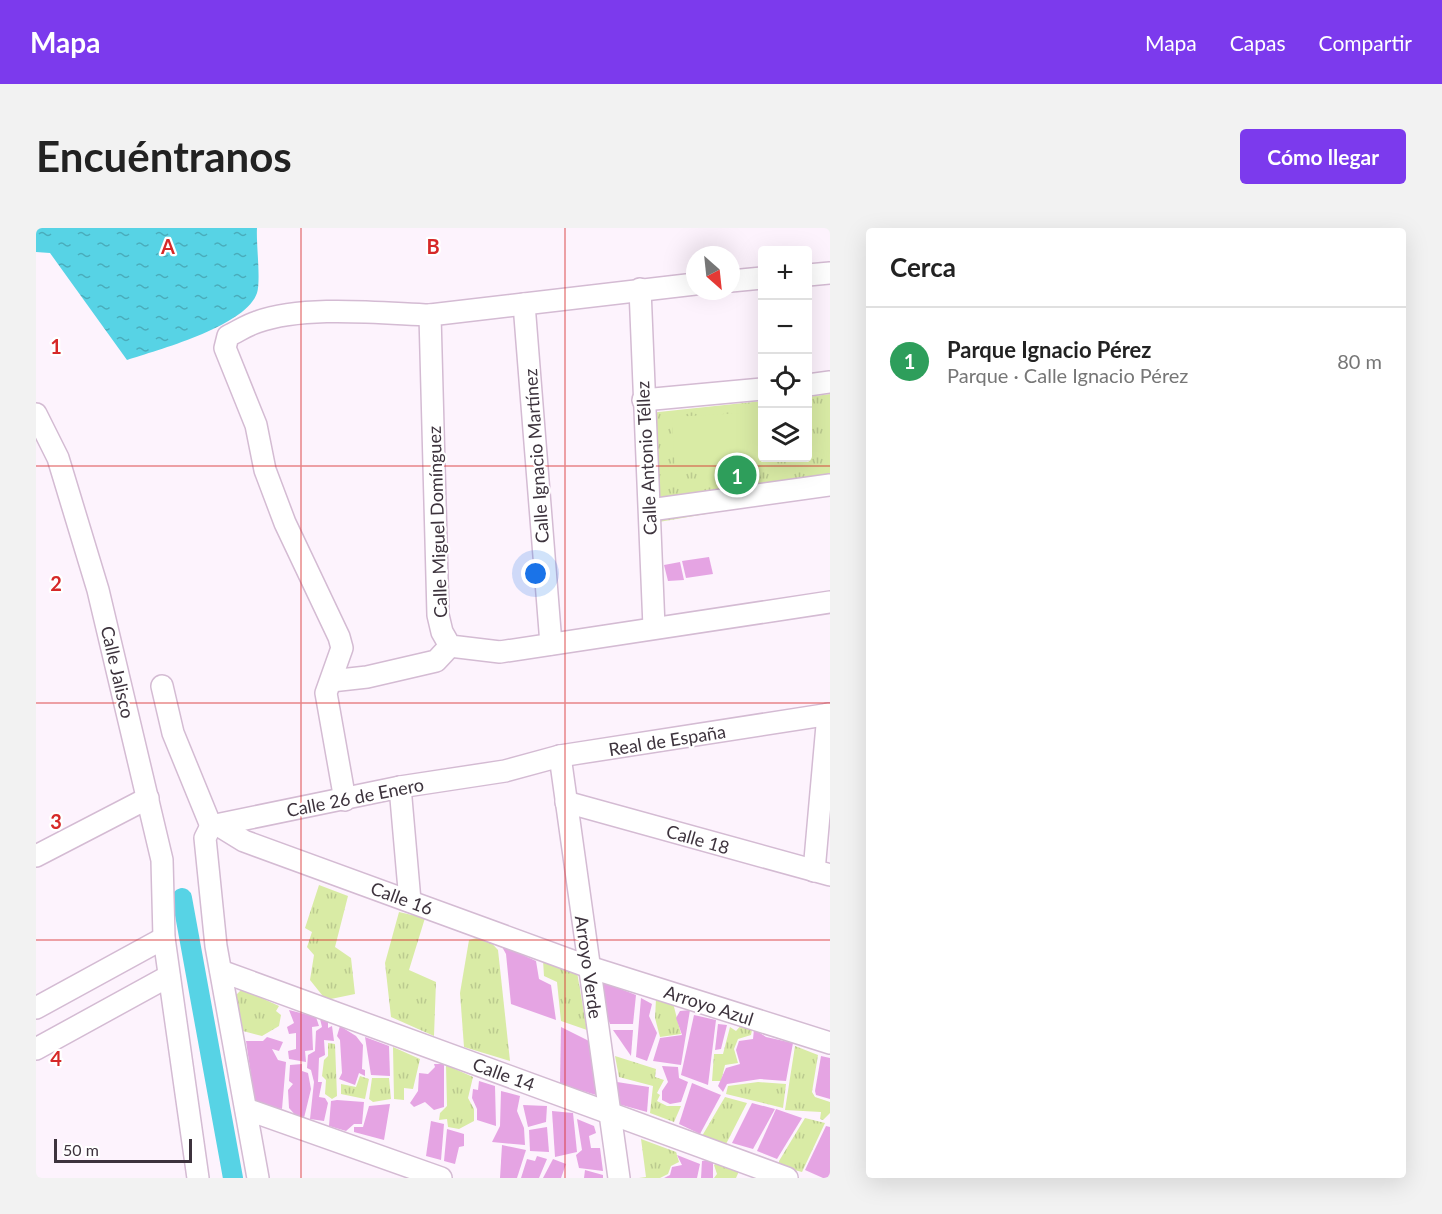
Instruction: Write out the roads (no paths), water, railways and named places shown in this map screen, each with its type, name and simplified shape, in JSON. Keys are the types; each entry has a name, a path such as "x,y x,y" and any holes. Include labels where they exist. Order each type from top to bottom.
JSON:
{"street":[{"path":"812,274 830,273"},
{"path":"740,280 758,278"},
{"path":"345,800 326,693 342,648 339,637 285,523 265,470 256,425 225,348 228,336 256,322 284,315 348,312 430,315 686,285"},
{"name":"Calle Antonio Téllez","path":"640,289 654,627"},
{"name":"Calle Ignacio Martínez","path":"524,304 551,644"},
{"name":"Calle Miguel Domínguez","path":"430,315 438,615 442,632 450,646"},
{"path":"812,384 830,382"},
{"path":"643,400 758,389"},
{"name":"Calle Jalisco","path":"38,426 58,458 98,590 162,860 164,938 198,1178"},
{"path":"650,510 830,485"},
{"path":"331,681 367,677 436,661 450,646 500,652 830,602"},
{"path":"162,686 173,733 212,827 206,849 221,971 258,1178"},
{"path":"822,873 829,714"},
{"name":"Real de España","path":"506,771 560,756 829,714"},
{"name":"Arroyo Verde","path":"560,756 620,1178"},
{"name":"Calle 26 de Enero","path":"212,827 400,787 506,771"},
{"path":"400,787 410,901"},
{"path":"36,854 148,798"},
{"name":"Calle 18","path":"566,802 822,873"},
{"name":"Calle 16","path":"212,827 244,841 589,966"},
{"path":"36,1008 164,938"},
{"name":"Arroyo Azul","path":"589,966 830,1044"},
{"name":"Calle 14","path":"221,971 787,1178"},
{"path":"36,1049 169,976"},
{"path":"246,1109 441,1178"}],"water":[{"path":"36,228 257,228 259,280 257,293 250,305 219,326 179,343 127,360 50,253 36,252"}],"waterway":[{"path":"182,898 233,1178"}],"place":[{"name":"Parque Ignacio Pérez","path":"737,475"}]}
